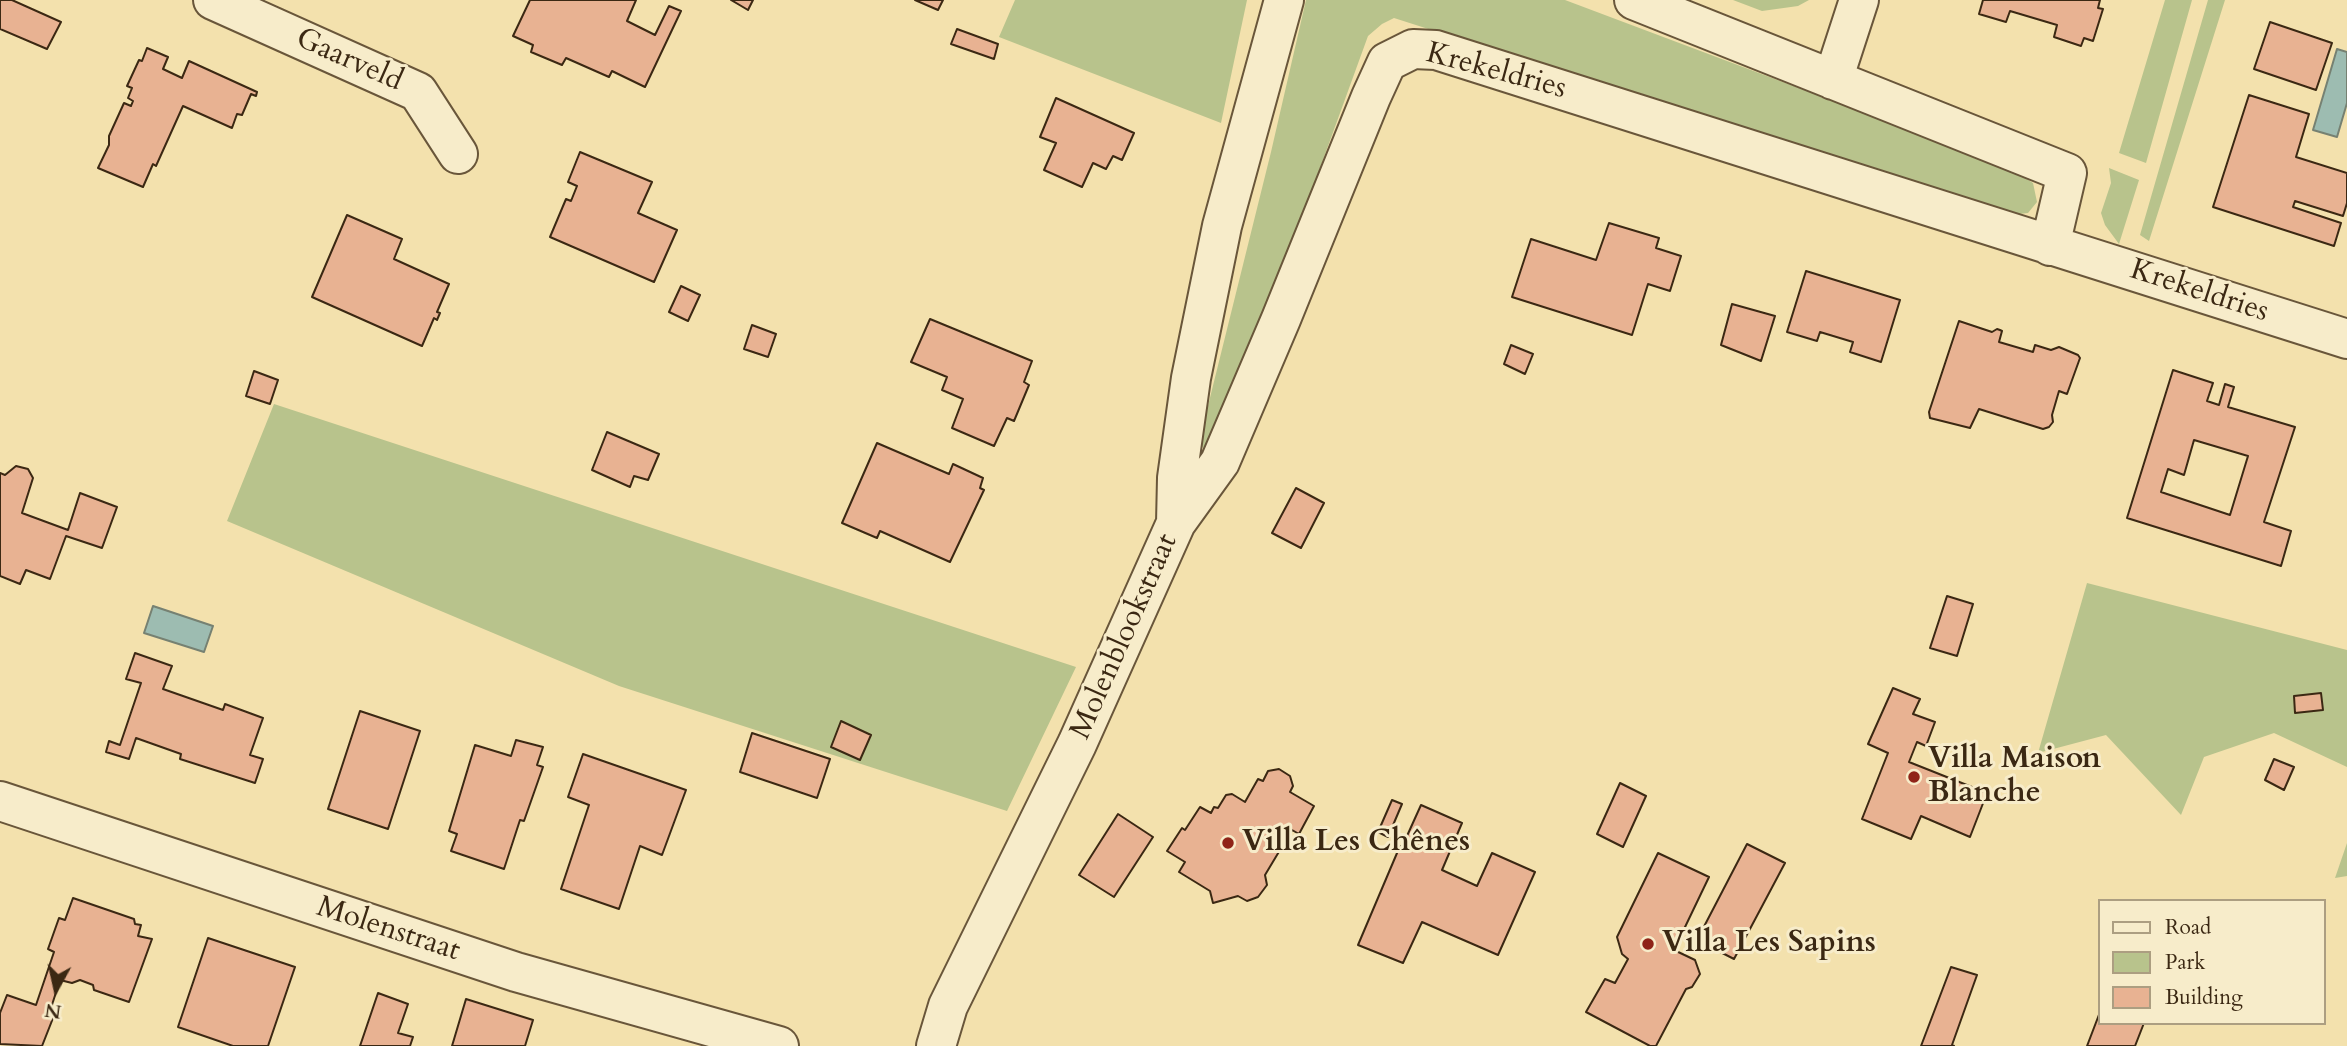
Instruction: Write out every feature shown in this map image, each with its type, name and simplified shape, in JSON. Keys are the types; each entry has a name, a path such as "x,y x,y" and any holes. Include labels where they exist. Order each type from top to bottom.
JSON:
{"street":[{"name":"Gaarveld","path":"213,0 418,92 458,154"},
{"name":"Molenblookstraat","path":"936,1046 948,1006 1077,744 1176,523 1177,478 1191,378 1206,302 1222,226 1284,0"},
{"path":"1634,0 2067,173 2050,246"},
{"path":"1833,80 1859,0"},
{"name":"Krekeldries","path":"1176,523 1220,462 1387,62 1413,48 1436,50 1705,133 2050,246 2347,339"},
{"name":"Molenstraat","path":"0,801 516,971 779,1046"}],"green space":[{"path":"1015,0 1247,0 1221,123 999,37"},
{"path":"1306,0 1565,0 2006,166 2033,183 2037,202 2028,213 2010,215 1394,18 1368,36 1227,424 1205,451 1199,442"},
{"path":"1733,0 1809,0 1798,6 1762,11"},
{"path":"2165,0 2192,0 2146,163 2119,153"},
{"path":"2208,0 2225,0 2149,241 2140,235"},
{"path":"2109,168 2139,180 2119,244 2105,225 2101,213 2111,183"},
{"path":"274,404 1076,667 1007,811 619,686 227,521"},
{"path":"2087,583 2347,650 2347,767 2274,733 2204,757 2181,815 2106,735 2038,753"},
{"path":"2347,843 2347,876 2335,878"}],"water":[{"path":"2337,49 2347,52 2347,103 2337,137 2313,130"},
{"path":"153,606 213,626 204,652 144,633"}],"building":[{"path":"0,0 12,0 61,22 47,49 0,29"},
{"path":"530,0 636,0 627,21 655,35 669,6 681,11 645,87 612,71 609,77 566,58 562,65 531,52 533,45 513,36"},
{"path":"731,0 753,0 748,10"},
{"path":"915,0 943,0 938,10"},
{"path":"1983,0 2100,0 2098,8 2103,9 2093,41 2084,38 2081,46 2054,37 2057,25 2010,11 2006,22 1979,14"},
{"path":"2270,22 2332,43 2316,90 2254,69"},
{"path":"957,29 998,44 994,59 951,44"},
{"path":"147,48 168,57 163,69 182,78 189,61 257,92 256,96 251,94 242,115 237,114 232,128 183,106 156,166 153,164 143,187 98,168 124,103 131,106 133,101 128,98 132,88 127,86"},
{"path":"2249,95 2309,114 2296,157 2347,173 2347,203 2343,216 2295,201 2293,207 2341,223 2334,246 2213,207"},
{"path":"1056,98 1134,133 1122,160 1113,156 1106,169 1093,163 1082,187 1044,170 1056,143 1040,137"},
{"path":"580,152 652,182 638,213 677,230 654,282 550,237 566,199 571,201 577,186 568,182"},
{"path":"347,215 402,239 394,259 449,284 437,312 440,313 437,320 434,318 422,346 312,297"},
{"path":"1609,223 1659,238 1656,248 1681,256 1670,291 1648,284 1632,335 1512,297 1531,239 1596,260"},
{"path":"1806,271 1900,300 1881,362 1850,352 1853,342 1820,332 1817,341 1787,332"},
{"path":"681,286 700,295 688,321 669,312"},
{"path":"1732,304 1775,316 1761,361 1721,345"},
{"path":"930,319 1032,361 1024,382 1029,385 1014,421 1007,418 994,446 952,428 963,399 942,390 947,377 911,362"},
{"path":"1959,321 1992,332 2000,330 1999,342 2033,352 2035,345 2051,350 2059,347 2078,355 2080,358 2067,394 2059,391 2052,415 2053,422 2049,427 2043,429 1979,409 1970,428 1930,418 1929,412"},
{"path":"752,325 776,334 768,357 744,349"},
{"path":"1511,345 1533,354 1525,374 1504,364"},
{"path":"2173,370 2213,383 2207,401 2219,405 2225,384 2234,387 2228,407 2295,427 2264,522 2291,531 2281,566 2127,518","holes":["2194,440 2248,456 2230,515 2161,492 2168,469 2184,475"]},
{"path":"254,371 278,380 270,404 246,396"},
{"path":"607,432 659,454 648,480 634,476 630,487 592,470"},
{"path":"877,443 949,474 953,464 983,478 980,488 984,490 950,562 880,531 877,538 842,523"},
{"path":"16,466 28,469 33,478 22,513 68,530 80,493 117,507 102,548 66,536 50,579 26,570 20,584 0,576 0,473 5,475"},
{"path":"1296,488 1324,503 1301,548 1272,533"},
{"path":"1947,596 1973,604 1957,656 1930,648"},
{"path":"135,653 172,666 163,689 223,710 225,704 263,718 250,755 263,759 255,783 180,759 181,754 136,738 129,759 106,752 109,741 120,745 141,683 126,679"},
{"name":"Villa Maison Blanche","path":"1893,688 1920,699 1913,714 1935,722 1926,746 1917,742 1909,762 1987,793 1970,837 1921,816 1911,839 1862,819 1888,753 1868,744"},
{"path":"2321,693 2323,710 2295,713 2294,696"},
{"path":"360,711 420,731 388,829 328,809"},
{"path":"841,721 871,735 860,760 831,747"},
{"path":"752,733 830,759 817,798 740,772"},
{"path":"516,740 543,747 537,765 543,767 524,821 520,820 504,869 451,851 457,834 449,831 475,745 511,756"},
{"path":"583,754 686,790 662,855 640,846 619,909 561,889 589,805 568,797"},
{"path":"2274,759 2294,767 2284,790 2265,780"},
{"name":"Villa Les Chênes","path":"1279,769 1290,776 1293,786 1290,792 1314,806 1299,834 1292,830 1265,875 1267,885 1258,897 1247,901 1238,896 1213,903 1210,891 1179,872 1185,862 1167,851 1200,807 1211,813 1214,807 1218,808 1226,795 1232,794 1245,802 1258,779 1263,781 1268,771"},
{"path":"1620,783 1646,796 1623,847 1597,834"},
{"path":"1392,800 1402,804 1388,837 1378,832"},
{"path":"1421,805 1462,823 1442,870 1477,886 1492,853 1535,872 1498,955 1422,922 1403,963 1358,945 1400,846 1402,847"},
{"path":"1118,814 1153,837 1114,897 1079,875"},
{"path":"1747,844 1785,863 1734,959 1697,940"},
{"name":"Villa Les Sapins","path":"1658,853 1709,877 1674,950 1695,960 1700,974 1692,987 1686,989 1656,1046 1650,1046 1586,1012 1605,979 1615,983 1628,959 1622,954 1617,937"},
{"path":"73,898 134,919 135,924 141,925 138,936 152,939 129,1002 94,990 93,985 80,980 72,983 60,980 50,1011 55,1013 42,1046 0,1044 0,1013 7,995 36,1005 54,952 48,949 59,918 65,920"},
{"path":"208,938 295,967 268,1046 233,1046 178,1027"},
{"path":"1951,967 1977,975 1952,1045 1954,1046 1921,1046"},
{"path":"378,993 408,1004 398,1033 413,1037 410,1046 360,1046"},
{"path":"466,999 533,1020 525,1046 452,1046"},
{"path":"2098,1017 2098,1025 2143,1025 2135,1046 2087,1046"}],"place":[{"name":"Villa Maison Blanche","path":"1914,777"},
{"name":"Villa Les Chênes","path":"1228,843"},
{"name":"Villa Les Sapins","path":"1648,944"}]}
